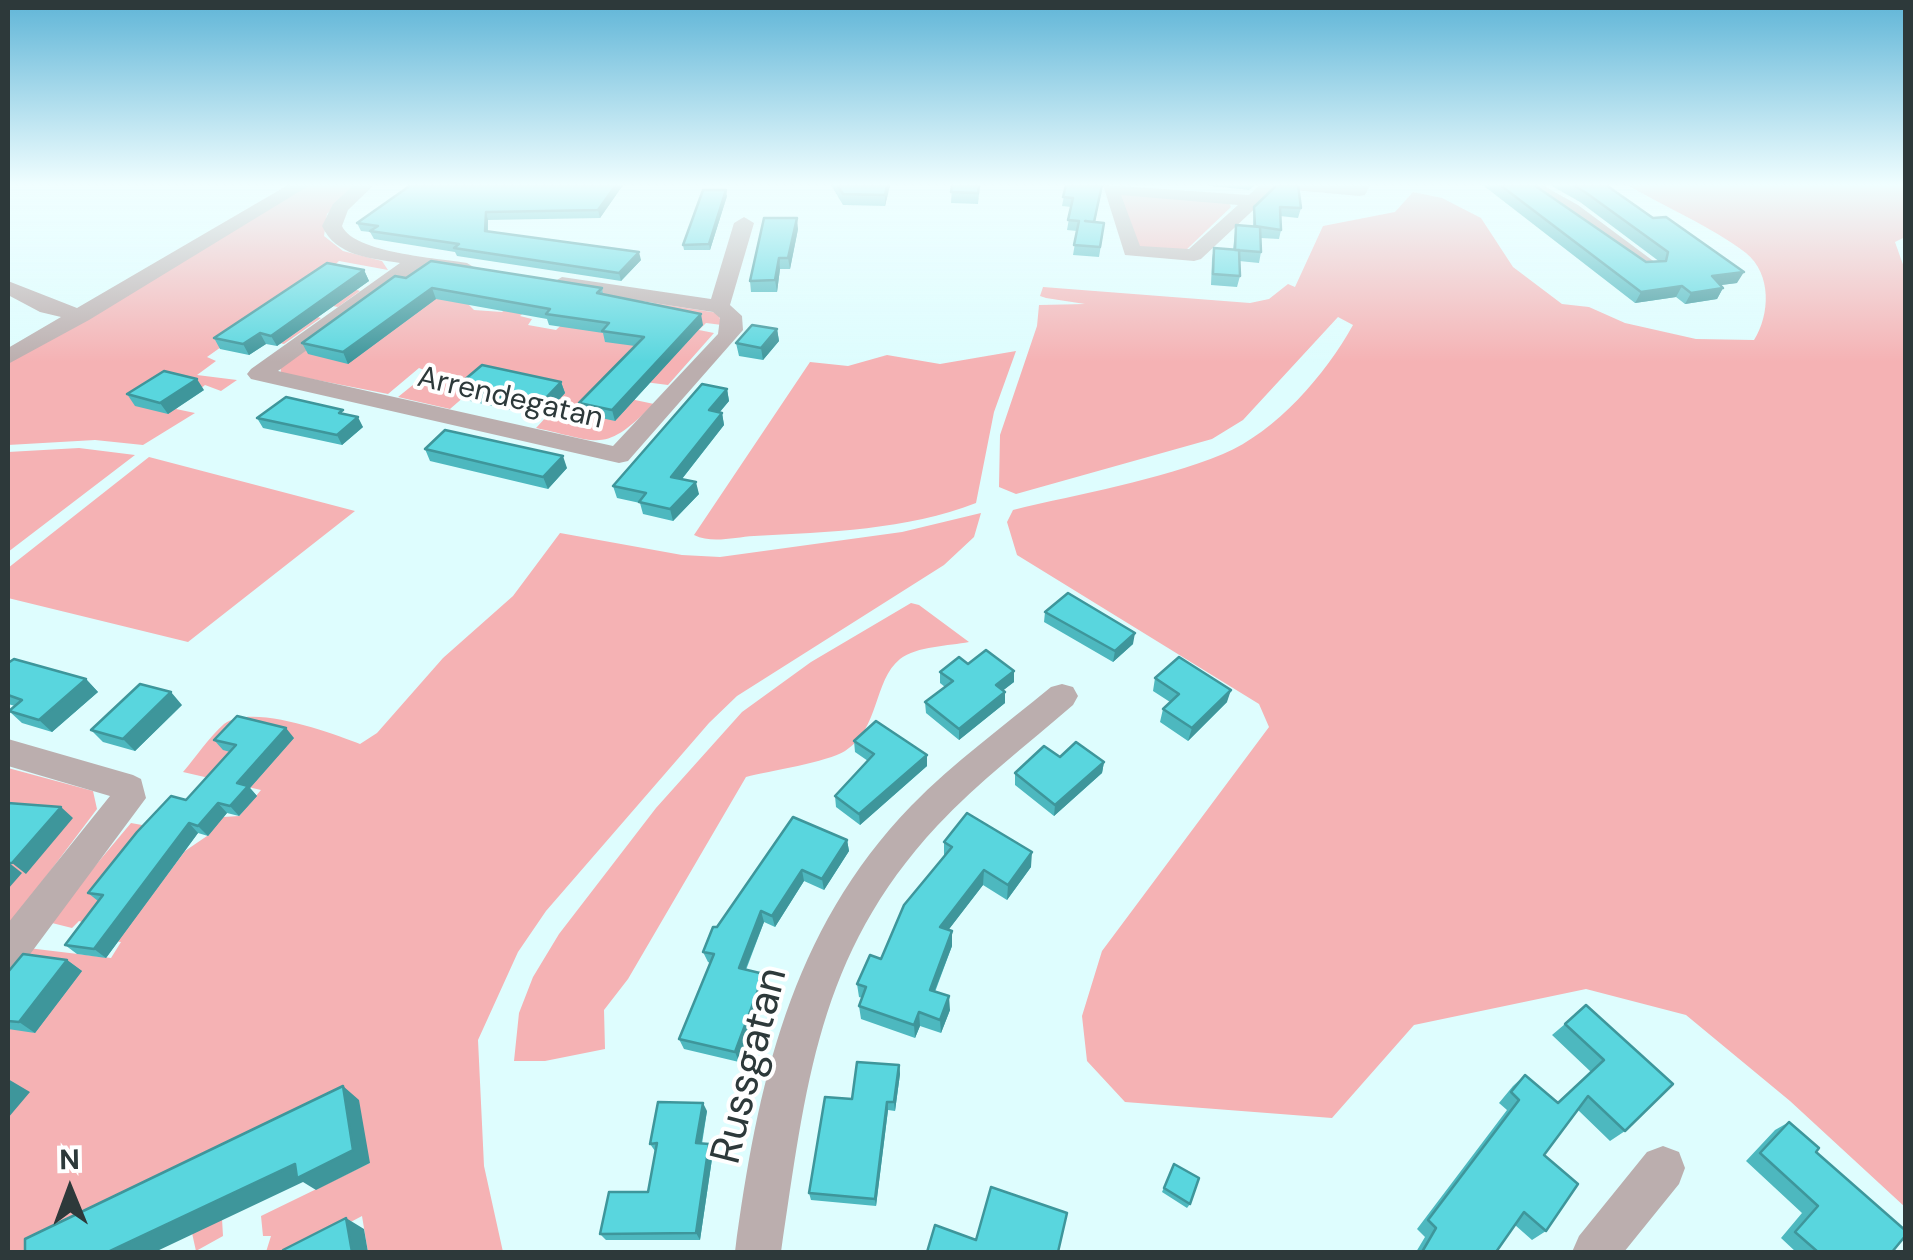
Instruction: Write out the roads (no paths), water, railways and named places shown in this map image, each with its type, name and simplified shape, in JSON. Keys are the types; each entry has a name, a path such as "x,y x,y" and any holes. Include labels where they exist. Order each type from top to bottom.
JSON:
{"street":[{"path":"8,357 201,244"},
{"path":"346,244 416,261 491,272"},
{"path":"540,280 719,307 738,244"},
{"path":"1129,244 1132,251 1141,253 1194,255 1206,244"},
{"path":"1620,244 1650,266"},
{"name":"Arrendegatan","path":"416,261 259,374 619,454 732,330 731,316 719,307"},
{"path":"8,287 48,307 81,315"},
{"name":"Russgatan","path":"758,1252 789,1073 806,1007 837,940 892,858 944,796 1062,696"},
{"path":"8,752 121,784 129,789 130,798 8,952"},
{"path":"1595,1252 1663,1168"}]}
